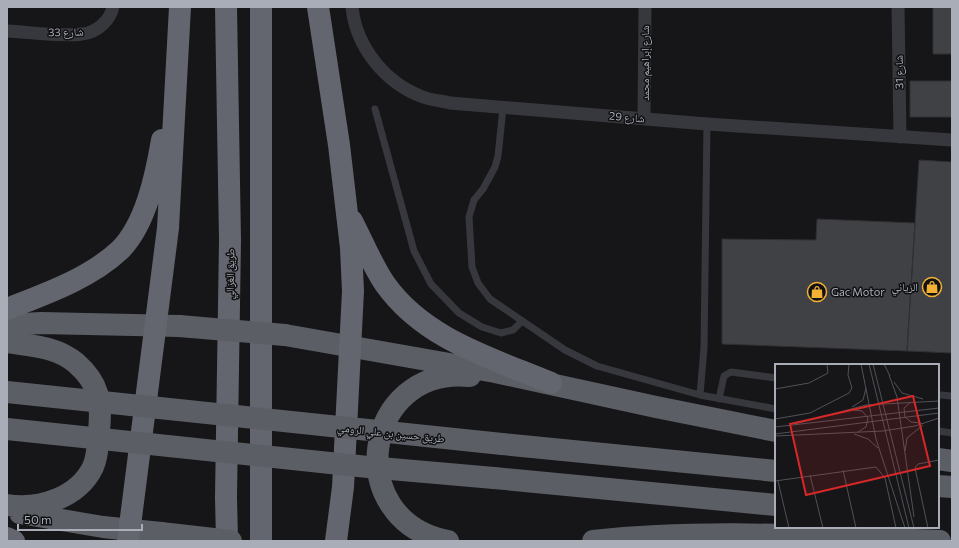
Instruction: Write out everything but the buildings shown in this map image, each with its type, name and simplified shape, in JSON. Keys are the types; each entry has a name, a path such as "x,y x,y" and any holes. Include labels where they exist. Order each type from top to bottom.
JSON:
{"highway":[{"path":"129,535 168,228 180,7"},
{"name":"طريق الغزالي","path":"226,7 230,240 226,497 227,541"},
{"path":"261,7 261,541"},
{"path":"318,7 339,145 347,211 353,291 343,487 336,541"},
{"path":"7,308 53,290 102,264 121,249 139,221 151,191 158,164 178,44"},
{"path":"347,211 384,282 406,308 417,318 456,343 551,383"},
{"path":"7,325 41,323 179,326 285,335 551,383 656,408 775,431"},
{"path":"7,342 53,350 75,362 92,381 100,402 101,410 96,456 93,466 83,480 70,492 50,502 27,506 7,505"},
{"path":"448,541 425,534 413,528 394,510 384,492 378,474 377,447 382,428 392,410 410,391 427,382 446,376 460,375 551,383"},
{"name":"طريق حسين بن علي الرومي","path":"7,392 502,444 775,470"},
{"path":"7,429 368,467 775,505"},
{"path":"939,458 952,461"},
{"path":"939,486 952,487"},
{"path":"7,511 129,535 161,533 231,541"},
{"path":"934,528 952,532"},
{"path":"593,541 632,536 710,533 940,541"},
{"path":"7,538 14,541"}],"street":[{"name":"شارع 33","path":"7,31 83,34 96,30 106,21 113,7"},
{"name":"شارع 29","path":"352,7 353,18 363,44 378,66 398,84 423,97 450,103 707,124 900,138 952,140"},
{"name":"شارع إبراهيم محمد","path":"644,119 645,7"},
{"name":"شارع 31","path":"898,7 900,138"}],"lane":[{"path":"503,108 498,156 495,167 470,208 470,259 474,275 484,291 498,304 565,350 597,366 700,395 775,409"},
{"path":"375,109 414,251 431,284 459,313 482,327 501,333 513,330 522,321"},
{"path":"700,395 704,348 707,124"},
{"path":"719,399 724,376 731,372 775,378"},
{"path":"941,395 952,396"},
{"path":"939,431 952,433"}],"place":[{"name":"الزياني","path":"932,287"},
{"name":"Gac Motor","path":"817,292"}]}
